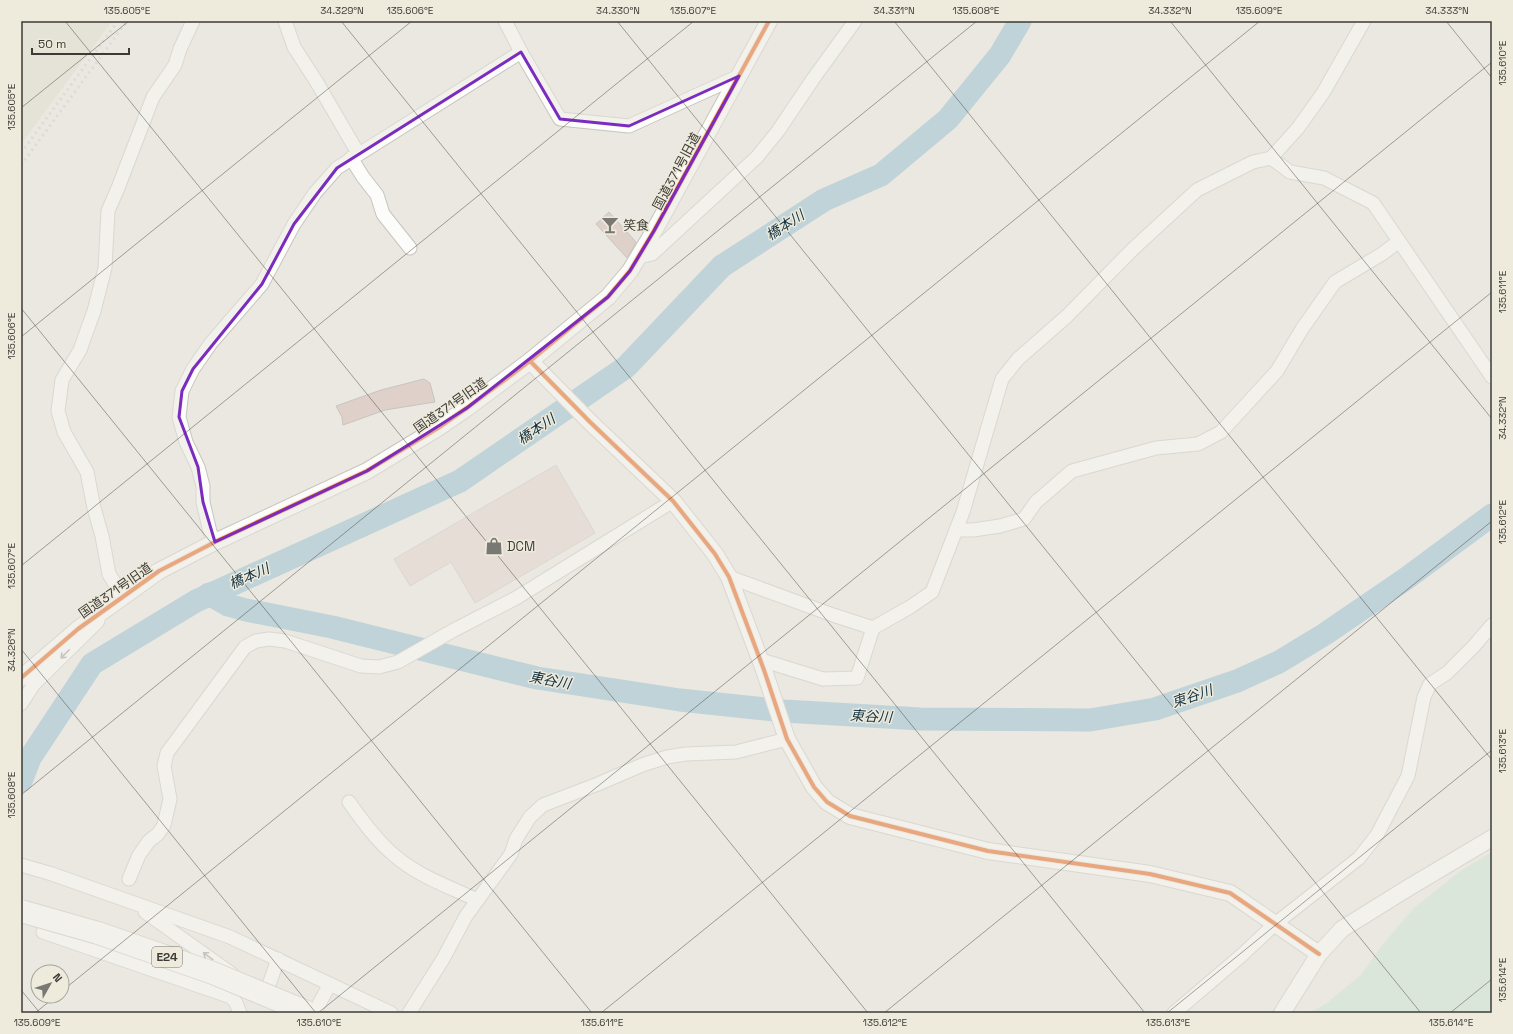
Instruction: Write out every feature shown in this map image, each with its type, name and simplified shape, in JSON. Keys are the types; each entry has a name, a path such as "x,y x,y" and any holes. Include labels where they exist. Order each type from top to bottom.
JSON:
{"highway":[{"name":"E24","path":"21,911 98,933 213,973 309,1013"}],"street":[{"path":"21,704 34,684 123,597 109,574 87,472 64,432 58,411 62,380 80,350 94,311 105,268 108,211 153,97 175,65 180,49 193,21"},
{"path":"285,21 294,47 316,80 355,156 363,177 378,195 383,214 410,248"},
{"path":"505,21 521,52 560,118 629,126 738,76"},
{"name":"国道371号旧道","path":"21,678 78,629 159,570 215,542 367,471 438,428 530,361 608,297 630,272 654,232 769,21"},
{"path":"638,258 652,254 757,157 778,131 813,79 856,21"},
{"path":"762,665 823,679 857,678 873,628 910,607 932,592 956,530 1002,379 1018,359 1067,316 1133,248 1197,190 1253,162 1271,158 1298,128 1323,93 1364,21"},
{"path":"215,542 210,532 203,502 203,486 198,467 186,442 179,417 182,391 193,370 211,343 262,284 294,224 315,193 337,168 521,52"},
{"path":"1271,158 1290,172 1324,178 1372,203 1492,377"},
{"path":"956,530 973,530 1000,526 1024,519 1036,502 1072,471 1156,448 1198,444 1221,432 1277,371 1302,329 1335,282 1382,254 1398,242"},
{"path":"530,361 543,376 673,501 716,554 729,577 762,665 785,733 814,787 827,802 850,816 988,851 1150,874 1230,893 1319,954"},
{"path":"128,879 149,840 158,834 164,825 170,799 164,766 166,753 245,647 256,641 269,639 285,641 361,666 379,667 398,662 454,630 516,598 673,501"},
{"path":"729,577 873,628"},
{"path":"1174,1013 1242,955 1275,924 1359,858 1377,835 1408,776 1424,696 1430,684 1447,673 1492,625"},
{"path":"409,1013 443,959 466,916 511,854 516,839 530,817 543,805 642,765 667,757 686,754 736,752 785,733"},
{"path":"349,802 365,825 396,857 422,875 477,900"},
{"path":"1282,1013 1319,954 1342,929 1492,838"},
{"path":"21,865 52,874 230,937 391,1013"},
{"path":"132,902 284,1013"},
{"path":"43,932 230,997 236,1003 240,1013"},
{"path":"264,999 278,959"},
{"path":"314,1013 330,984"}],"highlighted area":[{"path":"521,52 560,119 629,126 739,76 654,231 630,271 608,297 467,408 367,471 215,542 203,502 198,467 179,417 182,391 193,369 262,284 294,224 337,168"}],"shaded area":[{"path":"21,21 112,21 21,144"}],"green space":[{"path":"1492,852 1492,1013 1309,1013 1327,1003 1361,975 1384,943 1414,908 1459,872"}],"building":[{"path":"609,212 636,242 627,258 596,224"},
{"path":"424,379 430,383 435,402 385,410 343,425 342,417 336,406 381,390"},
{"name":"DCM","path":"556,465 595,533 475,603 451,562 410,586 394,559"}],"waterway":[{"name":"橋本川","path":"21,781 30,758 92,664 196,601 460,481 626,367 722,266 824,200 881,175 948,119 1000,55 1020,21"},
{"name":"東谷川","path":"209,594 228,605 246,610 332,627 537,678 680,700 784,711 920,719 1090,720 1155,709 1237,681 1279,662 1325,634 1407,578 1492,515"}],"railway":[{"path":"21,153 118,21"},
{"path":"21,165 127,21"}],"cycle path":[{"path":"21,678 78,629 159,571 215,542 367,471 438,428 530,361 608,297 630,271 654,231 769,21"},
{"path":"530,361 590,422 673,501 715,554 729,577 764,670 787,739 814,787 827,802 850,816 988,851 1150,874 1230,893 1319,954"}],"place":[{"name":"笑食","path":"610,225"},
{"name":"DCM","path":"494,546"}]}
